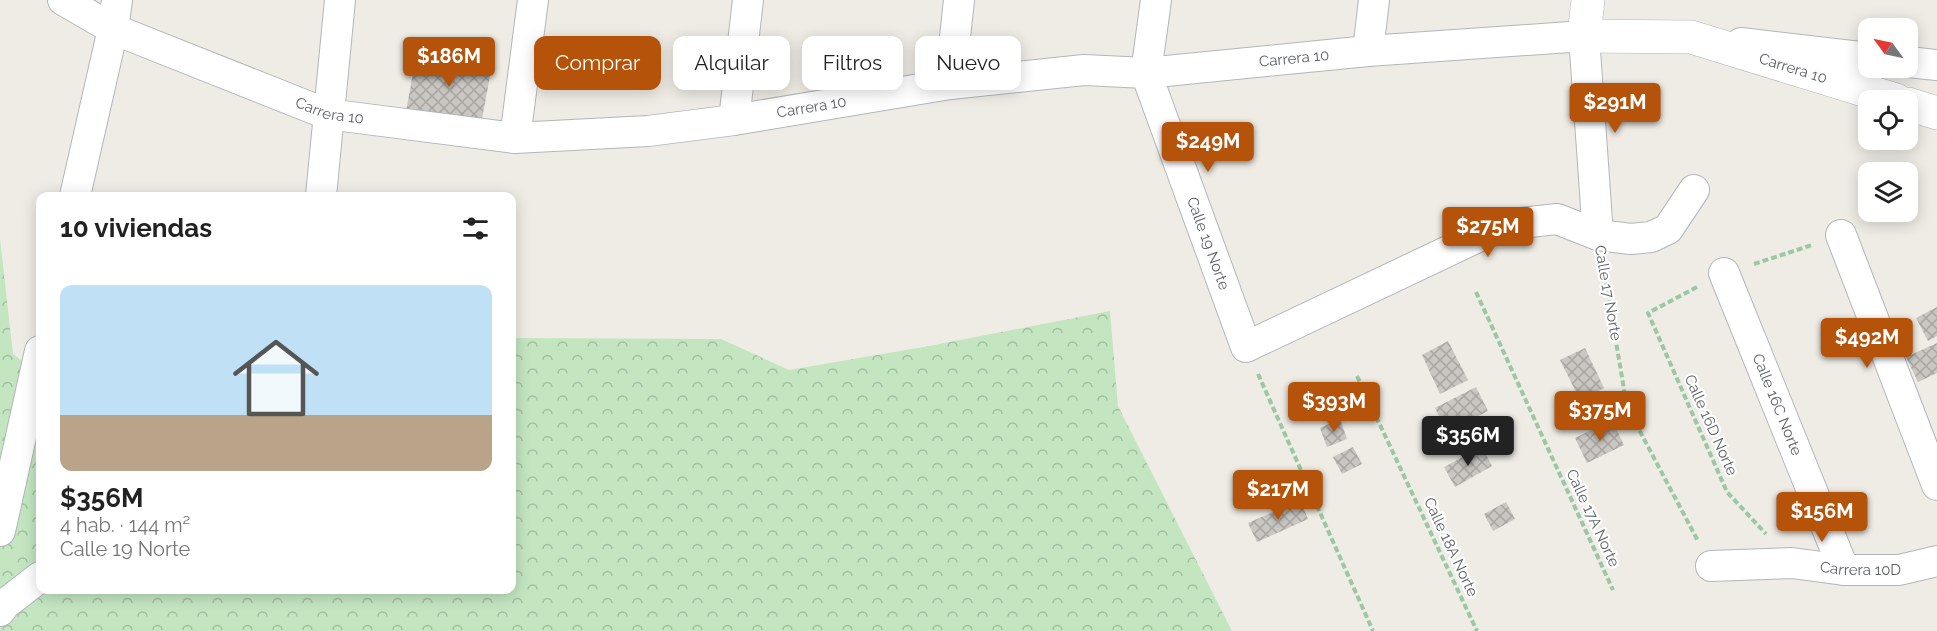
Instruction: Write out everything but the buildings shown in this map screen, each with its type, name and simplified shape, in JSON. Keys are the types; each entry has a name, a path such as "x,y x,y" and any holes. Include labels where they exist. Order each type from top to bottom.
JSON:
{"street":[{"name":"Carrera 10","path":"63,0 115,14 327,114 515,138 648,131 734,120 915,90"},
{"path":"321,192 327,114 340,0"},
{"path":"515,138 533,0"},
{"path":"734,120 748,0"},
{"path":"955,36 959,0"},
{"name":"Calle 19 Norte","path":"1156,0 1146,73 1246,347"},
{"path":"1368,51 1374,0"},
{"name":"Calle 17 Norte","path":"1588,0 1584,36 1598,235"},
{"path":"76,192 115,14"},
{"name":"Carrera 10","path":"1021,77 1084,70 1146,73 1368,51 1584,36 1691,37 1858,57"},
{"name":"Carrera 10","path":"1691,37 1863,90"},
{"path":"1918,63 1937,65"},
{"path":"1918,107 1937,113"},
{"path":"1246,347 1503,225 1557,219 1598,235 1631,239 1651,237 1668,230 1694,190"},
{"path":"1841,235 1937,485"},
{"name":"Calle 16C Norte","path":"1724,273 1844,570"},
{"path":"0,531 36,369"},
{"name":"Carrera 10D","path":"1711,566 1792,563 1844,570 1899,570 1937,561"},
{"path":"0,611 5,604 36,580"}],"path":[{"name":"Calle 17 Norte","path":"1598,235 1628,407 1711,566"},
{"name":"Calle 17A Norte","path":"1476,292 1613,590"},
{"name":"Calle 16D Norte","path":"1648,313 1727,492 1792,563"},
{"path":"1246,347 1374,631"},
{"name":"Calle 18A Norte","path":"1358,376 1477,631"}],"green space":[{"path":"0,238 13,354 36,371 36,594 516,594 516,338 721,339 789,370 1110,311 1118,406 1232,631 0,631"}]}
